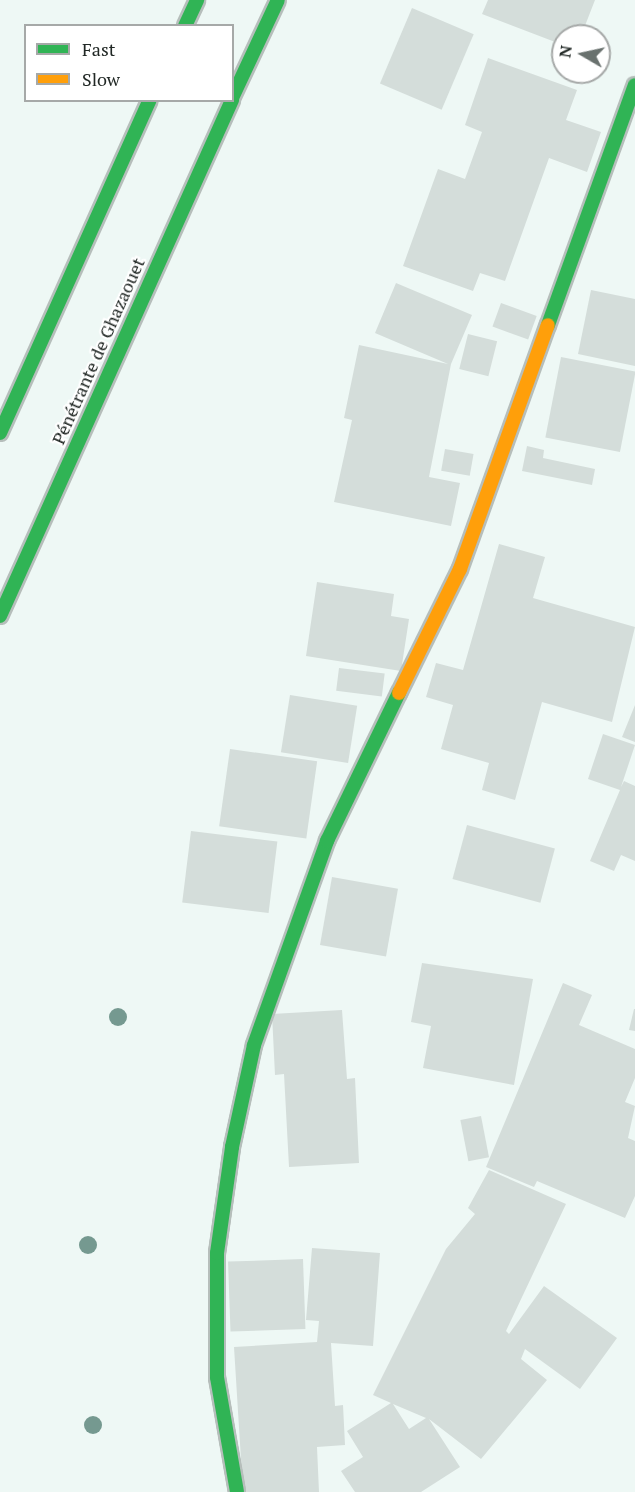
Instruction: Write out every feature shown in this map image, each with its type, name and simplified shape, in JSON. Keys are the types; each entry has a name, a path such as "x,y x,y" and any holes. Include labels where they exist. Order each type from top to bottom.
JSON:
{"main road":[{"path":"186,24 197,0"},
{"name":"Pénétrante de Ghazaouet","path":"234,95 278,0"},
{"path":"237,1492 217,1377 217,1253 232,1147 254,1045 327,841 460,569 635,85"},
{"path":"0,434 149,102"},
{"name":"Pénétrante de Ghazaouet","path":"0,616 231,102"}],"building":[{"path":"488,0 595,0 586,24 551,24 551,40 482,14"},
{"path":"412,8 474,34 442,110 380,83"},
{"path":"488,58 551,81 551,84 560,84 577,90 566,120 601,132 587,172 549,158 505,281 480,273 473,291 403,266 438,169 465,179 482,132 465,125"},
{"path":"396,283 472,315 451,364 429,477 460,483 451,526 334,502 352,420 344,418 359,345 448,364 375,333"},
{"path":"591,290 635,299 635,366 578,354"},
{"path":"501,303 537,316 528,339 492,326"},
{"path":"468,334 497,341 488,376 459,369"},
{"path":"561,357 635,371 620,452 545,437"},
{"path":"527,446 544,450 543,458 595,469 592,485 522,471"},
{"path":"445,449 474,454 470,476 441,471"},
{"path":"499,544 545,557 533,598 635,627 612,722 542,702 515,800 482,790 489,763 441,749 453,705 426,697 436,663 463,670"},
{"path":"317,582 394,594 391,616 409,619 401,671 306,656"},
{"path":"339,668 385,674 382,696 336,691"},
{"path":"290,695 357,706 348,763 281,752"},
{"path":"635,705 635,742 622,737"},
{"path":"603,734 635,745 621,787 624,781 635,786 635,861 621,855 614,871 590,861 620,790 588,779"},
{"path":"230,749 317,761 306,838 219,826"},
{"path":"467,825 555,849 540,903 453,879"},
{"path":"191,831 277,842 269,913 182,902"},
{"path":"332,877 398,889 386,957 320,945"},
{"path":"422,963 533,979 514,1085 423,1068 431,1026 411,1022"},
{"path":"563,983 592,995 579,1025 635,1049 635,1078 625,1102 635,1106 628,1138 635,1141 635,1196 625,1218 537,1181 534,1187 486,1167"},
{"path":"635,1009 635,1031 629,1030"},
{"path":"342,1010 347,1079 355,1078 359,1163 289,1167 284,1074 275,1075 272,1014"},
{"path":"481,1116 489,1157 468,1161 460,1120"},
{"path":"489,1170 566,1204 506,1331 509,1334 544,1286 617,1338 580,1389 525,1349 521,1359 547,1380 481,1459 429,1419 460,1467 421,1492 355,1492 341,1471 363,1457 347,1431 391,1403 373,1395 446,1249 475,1214 468,1208","holes":["393,1404 426,1418 409,1429"]},
{"path":"312,1248 380,1253 373,1346 331,1343 335,1406 343,1405 345,1445 317,1447 319,1492 243,1492 234,1347 317,1342 319,1321 306,1320"},
{"path":"303,1259 305,1329 230,1332 228,1262"}],"traffic: fast":[{"path":"186,24 197,0"},
{"path":"234,94 278,0"},
{"path":"548,325 635,85"},
{"path":"0,433 149,102"},
{"path":"0,616 231,102"},
{"path":"237,1492 217,1377 217,1253 232,1147 254,1045 327,841 399,693"}],"traffic: slow":[{"path":"399,693 460,569 548,325"}]}
